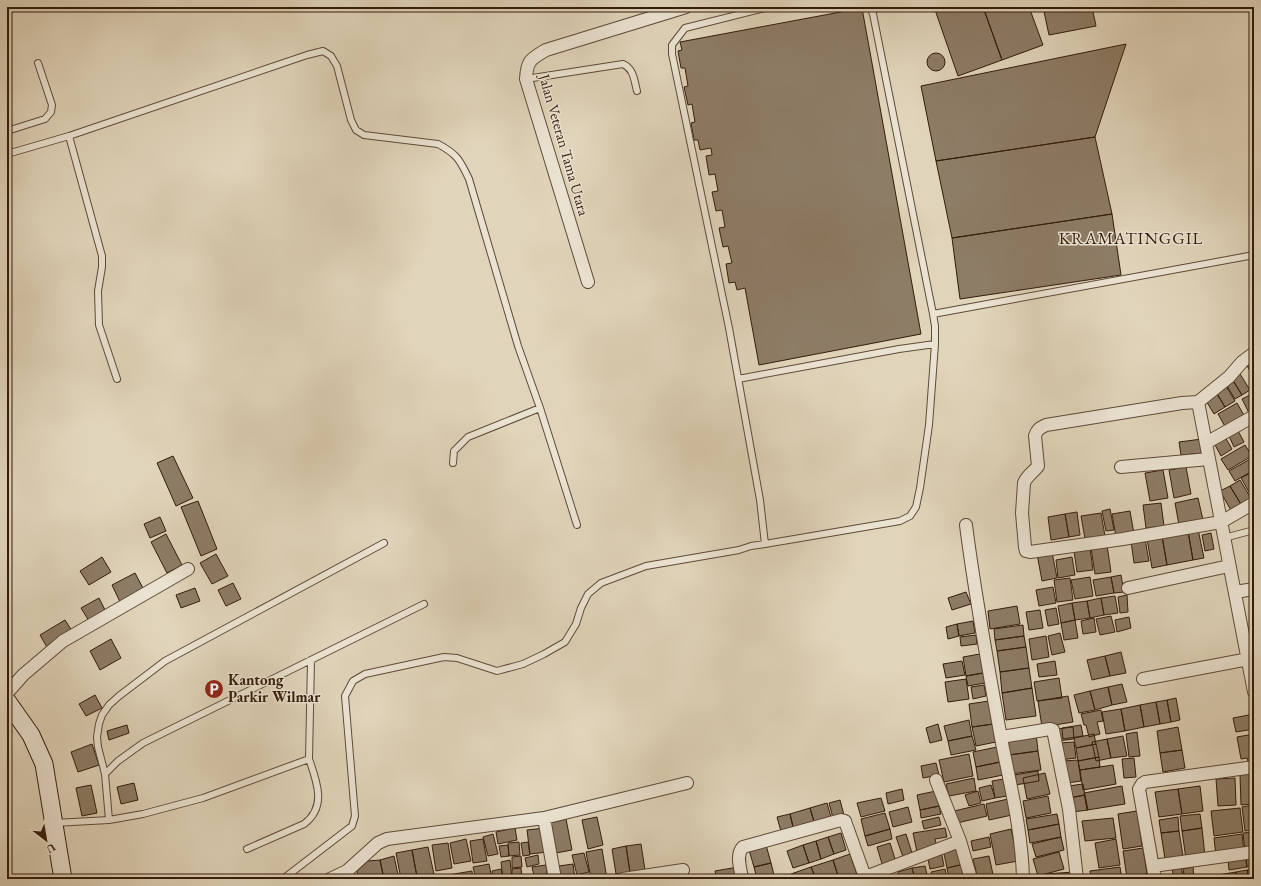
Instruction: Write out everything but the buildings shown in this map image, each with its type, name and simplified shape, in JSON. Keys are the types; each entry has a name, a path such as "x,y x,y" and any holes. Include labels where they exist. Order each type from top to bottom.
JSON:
{"main road":[{"path":"8,702 31,735 44,764 63,879"}],"street":[{"name":"Jalan Veteran Tama Utara","path":"588,282 526,79 526,67 533,58 546,50 686,7"},
{"path":"1254,353 1242,362 1229,377 1198,402 1182,402 1046,425 1040,428 1036,432 1035,436 1038,466 1035,471 1025,478 1024,482 1022,513 1025,547 1026,551 1038,551 1123,539 1221,522 1254,503"},
{"path":"1198,402 1229,566 1251,659 1254,692"},
{"path":"1206,443 1254,416"},
{"path":"1122,467 1209,459"},
{"path":"966,525 973,581 1017,819 1023,866 1023,879"},
{"path":"1128,588 1229,566"},
{"path":"8,702 24,675 63,641 188,569"},
{"path":"1235,592 1254,589"},
{"path":"1143,679 1251,659"},
{"path":"1001,737 1050,729 1053,730 1069,810 1077,879"},
{"path":"1155,879 1139,788 1142,784 1145,782 1254,767"},
{"path":"936,780 960,840 972,879"},
{"path":"330,879 348,875 378,843 387,839 544,818 688,783"},
{"path":"544,818 555,879"},
{"path":"742,879 738,857 740,850 743,847 841,820 843,820 846,824 863,878 960,840"},
{"path":"1153,866 1254,852"},
{"path":"623,879 683,870"}],"lane":[{"path":"765,544 760,500 729,328 672,54 672,45 685,28 768,7"},
{"path":"283,879 352,826 355,810 345,696 353,681 365,674 444,657 457,658 497,671 523,664 565,642 576,624 581,608 588,594 601,583 646,566 739,550 751,546 900,521 910,516 916,507 920,488 929,425 935,326 873,14 870,7"},
{"path":"7,154 69,136 307,55 323,51 331,56 337,66 351,120 356,130 364,135 438,144 449,150 461,162 469,179 518,346 540,408 577,525"},
{"path":"7,131 45,119 51,112 52,105 38,63"},
{"path":"526,79 623,64 628,67 632,73 637,91"},
{"path":"69,136 102,256 102,267 98,291 99,324 117,379"},
{"path":"933,314 1254,255"},
{"path":"738,379 899,349 935,344"},
{"path":"453,463 454,451 468,437 540,408"},
{"path":"1224,538 1254,530"},
{"path":"109,820 105,774 97,738 102,715 109,705 165,661 384,543"},
{"path":"105,774 118,761 143,744 424,604"},
{"path":"247,849 304,824 311,819 318,806 319,793 317,781 310,759 311,660"},
{"path":"54,823 109,820 143,814 202,798 310,759"}],"place":[{"name":"Kantong Parkir Wilmar","path":"214,689"}],"district":[{"name":"KRAMATINGGIL","path":"1131,238"}]}
